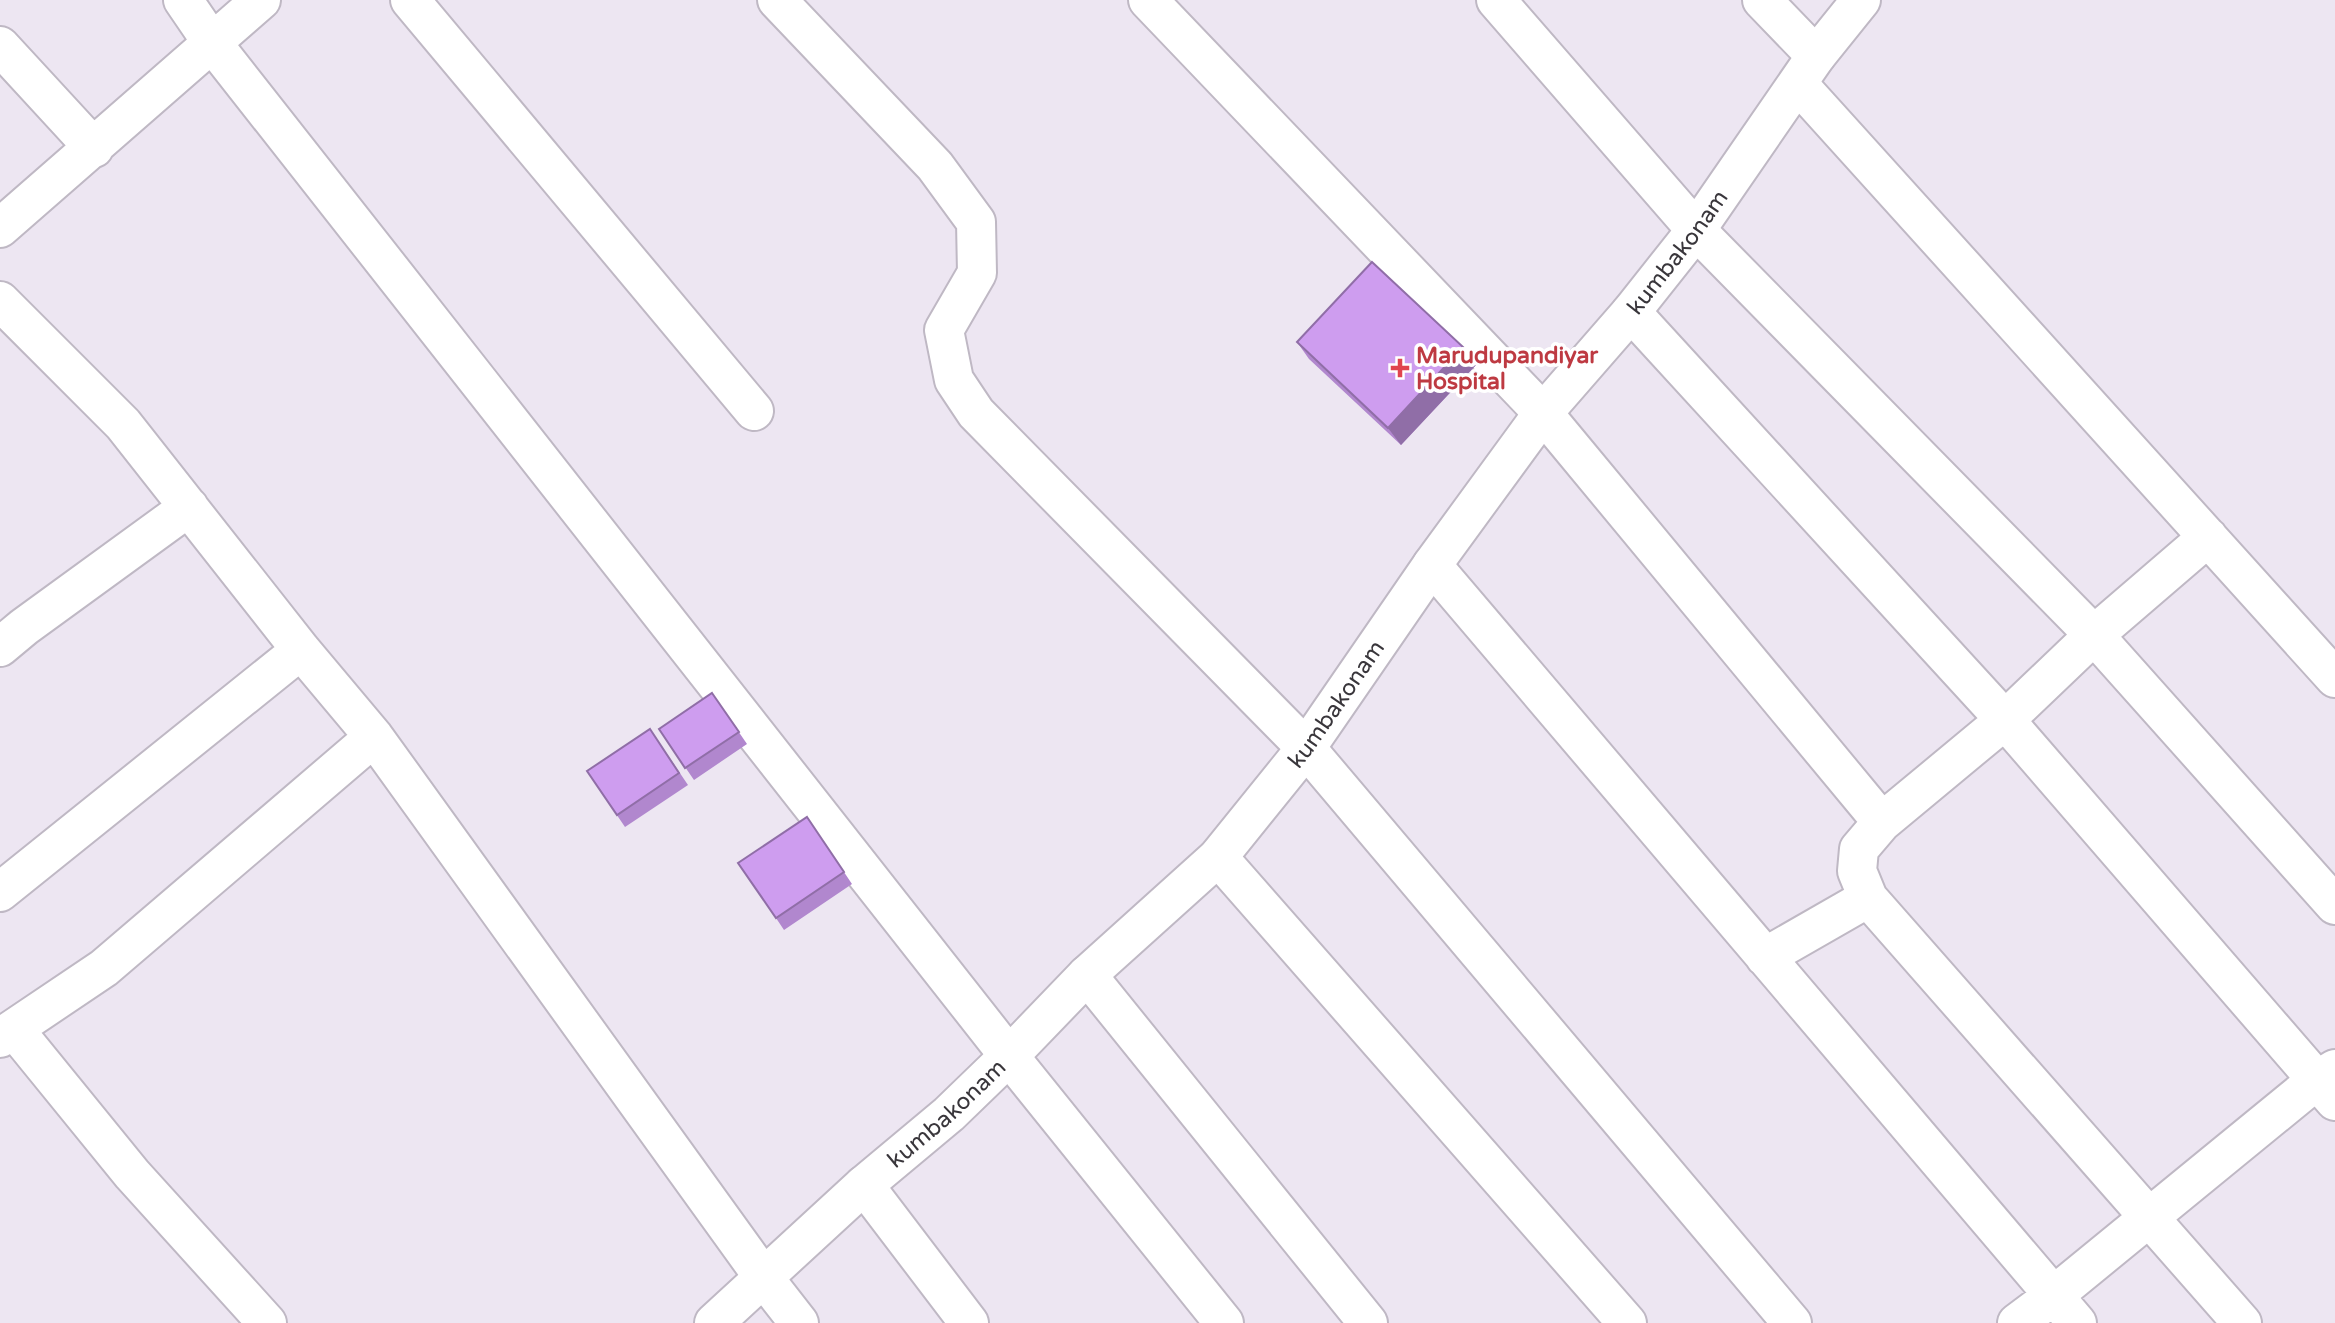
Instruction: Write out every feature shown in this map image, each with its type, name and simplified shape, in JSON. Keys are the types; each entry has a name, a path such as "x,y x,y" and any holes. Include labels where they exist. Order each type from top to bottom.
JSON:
{"street":[{"path":"183,0 213,44 1009,1056 1224,1323"},
{"path":"0,228 261,0"},
{"path":"410,0 754,411"},
{"path":"777,0 935,166 976,222 977,272 944,330 954,380 976,413 1306,748 1792,1323"},
{"path":"1148,0 1543,413 1882,822"},
{"path":"1496,0 1696,230 2094,635 2335,905"},
{"path":"1762,0 1807,70 2208,537 2335,678"},
{"name":"kumbakonam","path":"714,1323 864,1185 949,1114 1087,975 1218,857 1306,748 1432,565 1543,413 1631,312 1696,230 1807,70 1861,0"},
{"path":"0,46 94,148"},
{"path":"0,301 123,424 301,650 374,737 799,1323"},
{"path":"1631,312 2005,720 2329,1083 2151,1217 2065,1310 2017,1323"},
{"path":"0,648 24,627 189,507"},
{"path":"2208,537 2094,635 2005,720 1882,822 1859,849 1857,871 1868,898 2242,1323"},
{"path":"1432,565 2065,1310"},
{"path":"0,892 301,650"},
{"path":"267,1323 7,1033 104,968 374,737"},
{"path":"1218,857 1627,1323"},
{"path":"1765,957 1868,898"},
{"path":"1087,975 1368,1323"},
{"path":"864,1185 969,1323"}],"building":[{"path":"1372,262 1463,347 1388,428 1297,342"},
{"path":"712,693 739,732 685,768 659,729"},
{"path":"650,729 679,773 617,815 587,771"},
{"path":"807,817 844,872 776,918 738,863"}],"place":[{"name":"Marudupandiyar Hospital","path":"1400,368"}]}
